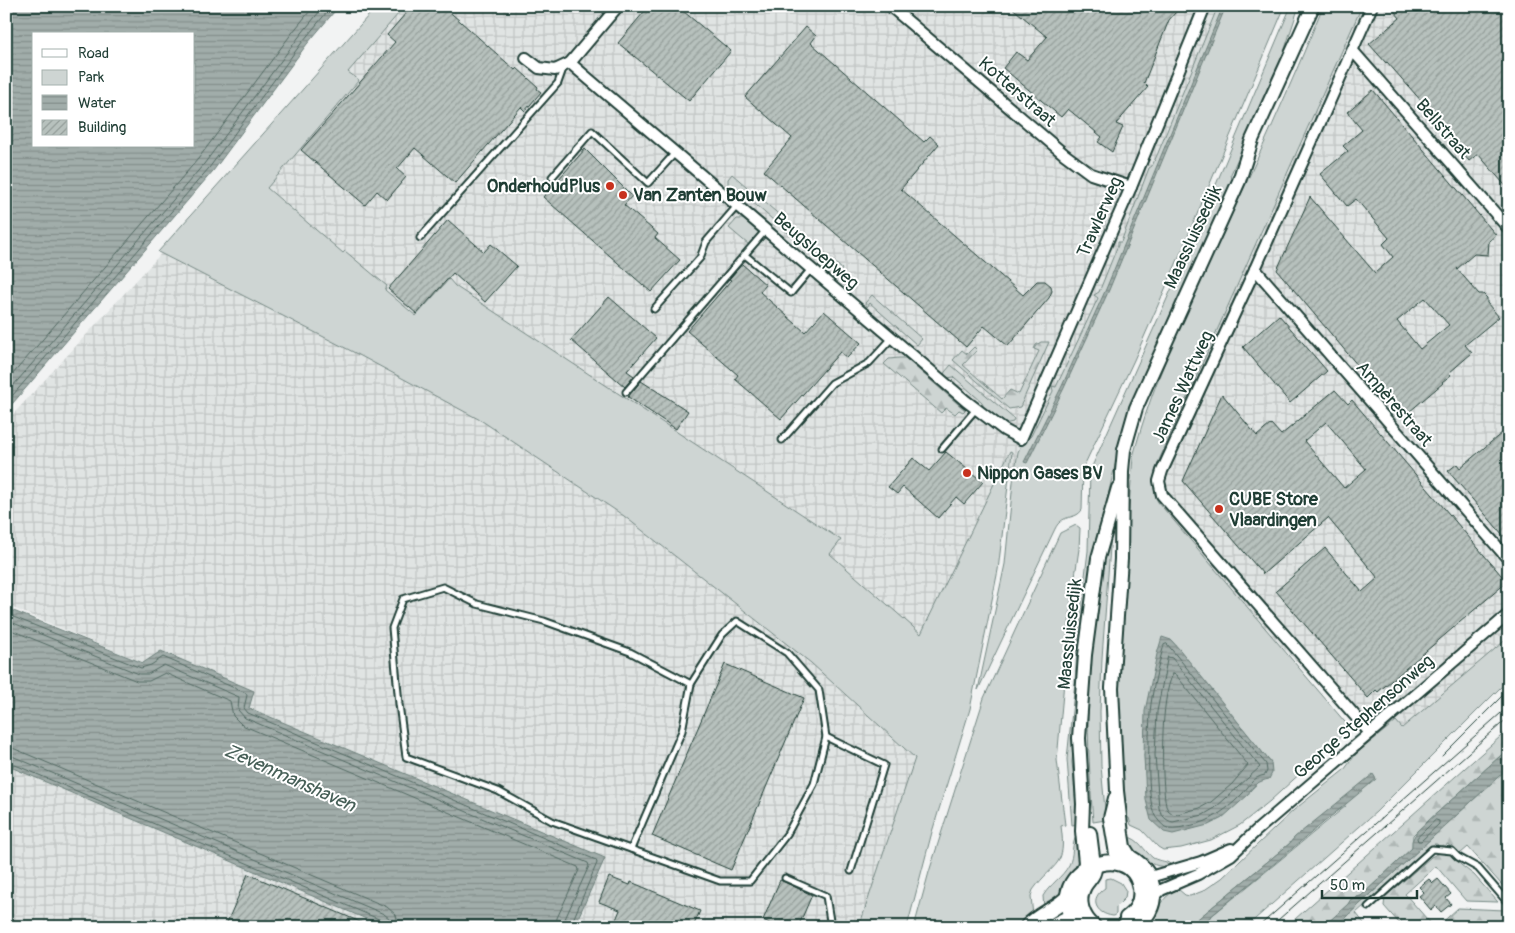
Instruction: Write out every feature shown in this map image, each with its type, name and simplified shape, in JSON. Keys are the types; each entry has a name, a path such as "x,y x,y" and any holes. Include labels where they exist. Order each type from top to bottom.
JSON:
{"main road":[{"path":"1083,923 1069,907 1069,896 1072,885 1088,868 1110,862 1126,861 1129,869 1143,877 1153,889 1153,898 1148,914 1135,926 1127,918 1138,907 1143,877"},
{"path":"1083,923 1081,896 1085,886 1094,874 1088,868"},
{"path":"1027,927 1069,896"},
{"path":"1050,927 1083,923"}],"street":[{"path":"526,58 539,68 555,70 567,64 618,6"},
{"name":"Kotterstraat","path":"890,6 1064,154 1091,174 1131,187"},
{"name":"Trawlerweg","path":"1021,439 1131,187 1205,6"},
{"name":"Maassluissedijk","path":"1126,861 1116,854 1110,818 1117,791 1112,688 1121,559 1124,450 1136,408 1239,181 1252,140 1311,6"},
{"name":"James Wattweg","path":"1370,733 1162,495 1159,481 1372,6"},
{"name":"Bellstraat","path":"1353,51 1509,229"},
{"name":"Beugsloepweg","path":"567,64 738,205 976,409 1004,430 1021,439"},
{"name":"Ampèrestraat","path":"1255,269 1509,560"},
{"name":"Maassluissedijk","path":"1088,868 1089,830 1083,804 1079,738 1085,655 1098,558 1122,471"},
{"name":"George Stephensonweg","path":"1153,898 1162,890 1198,874 1231,855 1241,844 1509,614"},
{"name":"George Stephensonweg","path":"1143,877 1201,862 1241,844"}],"lane":[{"path":"420,238 558,83 567,64"},
{"path":"552,177 592,131 648,182 675,152"},
{"path":"654,309 700,258 706,242 738,205"},
{"path":"626,392 767,230"},
{"path":"746,254 791,293 812,268"},
{"path":"782,440 832,383 869,363 892,338"},
{"path":"942,449 976,409"},
{"path":"631,849 682,731 691,684 722,635 737,621 787,654 819,690 826,737 814,784 788,834 750,881 720,881 552,821 498,791 406,757 392,628 402,599 443,587 477,604 544,621 630,652 691,684"},
{"path":"826,737 884,765 851,871"},
{"path":"1368,907 1432,849 1452,851 1458,857 1478,868 1509,904"},
{"path":"785,878 826,896 831,927"}],"shaded area":[{"path":"389,6 1223,6 1105,290 1007,486 859,927 574,927 604,858 6,605 6,422"},
{"path":"1356,6 1509,6 1509,661 1392,761 1152,512 1146,474"},
{"path":"6,765 385,927 6,927"}],"green space":[{"path":"377,6 405,6 348,72 359,80 267,188 343,253 345,251 387,286 385,290 416,316 449,279 455,286 841,540 830,554 921,634 1010,451 1012,452 998,570 970,709 932,832 907,927 859,927 915,758 811,663 624,516 482,421 359,355 158,252"},
{"path":"1218,6 1285,6 1134,360 1083,468 1082,510 1077,515 1063,520 1056,527 978,690 1005,564 1013,482 1018,452 1022,443 1031,436 1053,391 1052,386 1056,387 1098,298 1094,295 1099,292 1118,242 1121,242 1149,168 1152,166 1158,153"},
{"path":"1291,6 1299,6 1279,67 1230,176 1234,179 1140,383 1121,440 1094,555 1072,762 1078,824 1072,825 1067,759 1078,634 1088,551 1090,471 1183,263"},
{"path":"1323,6 1362,6 1160,458 1155,475 1154,491 1158,502 1350,728 1270,801 1240,825 1211,840 1181,848 1163,850 1142,830 1131,825 1129,818 1124,818 1115,680 1133,457 1150,402 1171,348","holes":["1171,640 1271,763 1261,780 1222,818 1208,825 1148,810 1144,755"]},
{"path":"732,174 842,269 836,278 832,277 834,273 734,186 731,189 728,185 728,179"},
{"path":"737,219 744,219 760,233 749,245 729,228"},
{"path":"872,295 922,339 917,345 870,303 867,307 865,303"},
{"path":"1041,342 1049,342 1020,407 1009,409 953,360 962,350 967,354 974,347 977,350 963,365 1002,399 1010,390 1019,394 1039,351 1034,349"},
{"path":"905,358 965,410 963,412 959,410 955,414 946,408 941,413 884,364 889,359"},
{"path":"951,365 1014,419 1013,422 1004,424 984,409 982,402 954,377 947,378 944,375"},
{"path":"1076,525 1080,528 1079,549 1071,603 1057,760 1065,825 1061,826 1062,850 1060,857 1033,890 1031,896 1033,916 1020,927 914,927 929,872 984,698 1060,533"},
{"path":"1111,533 1100,712 1101,766 1106,820 1093,822 1088,732 1090,642 1098,582"},
{"path":"1509,637 1509,679 1376,812 1246,927 1198,927 1346,806 1295,837 1188,927 1148,927 1167,896 1178,889 1185,895 1190,896 1203,891 1222,878 1294,810 1344,770 1356,754 1396,721 1402,728"},
{"path":"1509,729 1509,748 1413,835 1412,848 1361,896 1356,897 1323,927 1286,927"},
{"path":"1509,767 1509,893 1468,847 1460,854 1452,845 1450,847 1448,844 1439,847 1437,844 1434,844 1356,913 1367,927 1335,927"},
{"path":"1077,835 1079,858 1077,867 1069,876 1059,898 1044,909 1043,896 1069,865"},
{"path":"1127,837 1138,842 1153,858 1172,866 1158,866 1144,860 1133,850"},
{"path":"1439,853 1451,854 1474,875 1498,902 1466,901 1436,866 1405,894 1434,927 1406,927 1401,921 1399,923 1384,906 1385,897 1431,857"},
{"path":"1111,878 1121,883 1126,891 1125,898 1116,907 1116,914 1113,916 1102,912 1096,905 1097,896 1105,888 1105,879"},
{"path":"1458,908 1505,910 1509,914 1509,927 1437,927"}],"water":[{"path":"6,6 339,6 307,44 213,171 6,411"},
{"path":"1223,6 1226,6 1109,290 1027,463 1024,462 1062,386 1106,289"},
{"name":"Zevenmanshaven","path":"6,608 143,663 161,651 254,691 249,708 605,858 574,927 385,927 6,765"},
{"path":"1162,637 1171,640 1180,650 1271,763 1272,773 1269,779 1259,782 1254,786 1248,795 1222,818 1208,825 1173,834 1164,832 1151,820 1146,800 1145,711"},
{"path":"1509,748 1509,767 1335,927 1323,927 1351,899 1361,896 1412,848 1412,841 1417,831"},
{"path":"1373,774 1376,779 1198,927 1188,927 1295,837"}],"building":[{"path":"412,6 443,6 515,70 517,68 541,92 525,111 521,107 455,183 415,148 397,169 406,177 387,200 377,191 365,205 301,150 395,42 387,35"},
{"path":"649,6 677,6 731,51 689,101 618,43"},
{"path":"1010,6 1181,6 1169,20 1144,83 1148,87 1116,124 1123,127 1112,152 1098,142 1102,137 1068,109 1061,117 1003,68 1016,52 1027,60 1047,37"},
{"path":"1390,6 1509,6 1509,90 1503,95 1509,102 1509,114 1503,119 1509,125 1509,190 1478,154 1469,161 1421,104 1423,103 1369,44 1400,18"},
{"path":"806,27 816,36 811,43 924,142 930,136 939,144 901,189 1023,295 1037,281 1045,281 1051,286 1052,291 1049,298 1008,346 984,326 966,347 764,171 792,138 745,97"},
{"path":"1373,90 1496,235 1489,241 1488,255 1474,254 1457,269 1479,294 1483,294 1487,298 1487,303 1499,317 1465,345 1472,353 1449,373 1451,375 1402,418 1277,270 1310,197 1375,273 1393,257 1383,244 1389,238 1356,199 1347,206 1320,174 1348,151 1343,146 1362,130 1347,112","holes":["1425,298 1449,325 1420,349 1397,321"]},
{"path":"585,149 632,196 624,205 658,234 655,238 680,260 651,292 543,197"},
{"path":"448,220 484,252 491,244 517,266 485,302 453,273 417,314 388,289"},
{"path":"742,264 766,285 760,292 805,332 824,311 861,343 847,358 840,352 781,419 735,379 738,375 687,331 731,280 729,279"},
{"path":"609,297 656,338 627,371 634,376 625,387 571,340"},
{"path":"1279,315 1327,371 1290,403 1243,347"},
{"path":"641,381 688,411 676,429 628,397"},
{"path":"1335,390 1348,404 1352,400 1507,582 1378,692 1376,690 1368,698 1276,591 1325,548 1362,592 1378,578 1328,518 1263,574 1183,481 1222,394 1257,436 1271,424 1281,435","holes":["1326,422 1366,469 1344,488 1304,441"]},
{"path":"1509,427 1509,542 1448,471 1457,464 1460,468"},
{"path":"946,452 983,482 964,504 956,497 938,518 903,487 897,494 888,487 913,458 929,471"},
{"path":"725,664 804,698 731,870 652,836"},
{"path":"248,874 372,927 225,927"},
{"path":"609,877 630,885 631,882 700,911 693,927 613,927 620,910 599,902"},
{"path":"1429,879 1433,883 1438,879 1451,894 1446,898 1451,904 1441,912 1436,906 1431,910 1419,896 1424,892 1419,887"},
{"path":"780,880 812,895 798,927 778,927 763,920"}],"tram line":[{"path":"1442,756 1509,689"},
{"path":"1258,927 1509,706"},
{"path":"1270,927 1509,717"}],"place":[{"name":"OnderhoudPlus","path":"610,186"},
{"name":"Van Zanten Bouw","path":"623,195"},
{"name":"Nippon Gases BV","path":"967,473"},
{"name":"CUBE Store Vlaardingen","path":"1219,509"}]}
